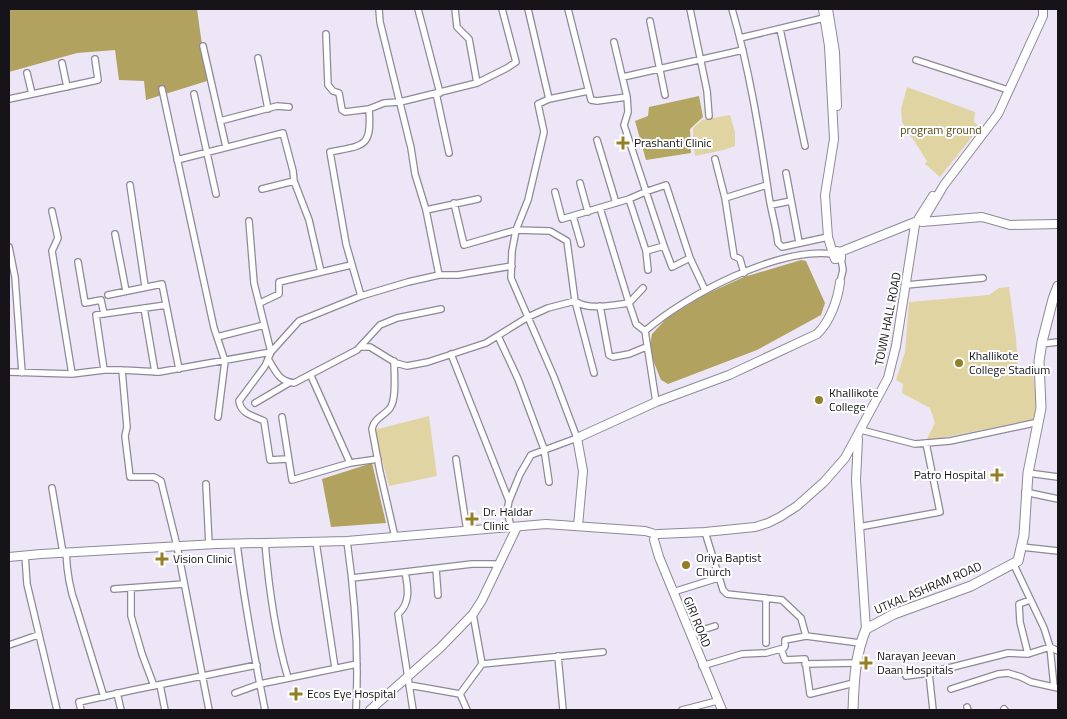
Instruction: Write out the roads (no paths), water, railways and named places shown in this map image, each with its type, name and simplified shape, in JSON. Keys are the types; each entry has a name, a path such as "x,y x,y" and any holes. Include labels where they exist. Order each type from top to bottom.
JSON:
{"main road":[{"path":"1014,565 1018,561 1022,547 1025,492 1041,408 1039,361 1041,344 1058,286"},
{"name":"UTKAL ASHRAM ROAD","path":"864,637 894,614 972,586 1014,565"},
{"path":"853,710 856,663 864,637"},
{"path":"857,710 858,667 864,637"}],"street":[{"path":"379,9 380,22 411,148 415,174 426,210 439,275"},
{"path":"418,9 450,153"},
{"path":"455,9 457,27 469,39 477,83"},
{"path":"326,34 328,85 333,91 339,93 342,110 345,112 369,109 477,83 516,62 502,9"},
{"path":"528,9 548,99"},
{"path":"568,9 591,100 627,97"},
{"path":"690,9 709,116"},
{"path":"732,9 743,50 778,243 782,247 828,237"},
{"path":"823,9 829,46 834,139 825,195 828,237 838,255"},
{"path":"375,710 409,680 473,616 485,601 516,527 508,511 509,501 520,474 531,455 577,438 656,402 729,375 816,334 823,328 837,298 842,270 831,234 830,195 838,147 834,52 828,9"},
{"path":"918,223 927,204 940,185 995,112 1043,9"},
{"path":"918,223 944,185 998,114 1043,16 1043,9"},
{"path":"740,38 824,18"},
{"path":"650,21 665,95"},
{"path":"780,29 805,146"},
{"path":"614,42 627,97 628,112 624,125 645,192 672,267 690,258"},
{"path":"204,46 226,147"},
{"path":"623,77 743,50"},
{"path":"258,58 268,109"},
{"path":"9,99 98,80 95,59"},
{"path":"916,60 1005,89"},
{"path":"62,63 66,87"},
{"path":"27,73 32,94"},
{"path":"162,89 217,338 225,360 218,417"},
{"path":"578,526 584,471 577,438 554,377 511,278 512,251 516,230 528,200 544,132 538,104 548,99 588,91"},
{"path":"194,94 216,194"},
{"path":"220,121 277,106 290,107"},
{"path":"361,296 351,265 339,210 330,152 364,144 370,130 369,109"},
{"path":"177,160 283,133 294,181 310,220 321,272"},
{"path":"597,140 616,203"},
{"path":"716,159 725,198 734,256 740,259 744,273"},
{"path":"786,173 800,242"},
{"path":"262,189 294,181"},
{"path":"580,183 588,212"},
{"path":"130,185 145,286"},
{"path":"725,198 767,185"},
{"path":"555,192 562,219 666,186 690,258 705,290"},
{"path":"426,210 478,199"},
{"path":"629,199 646,251 648,270"},
{"path":"771,205 791,201"},
{"path":"454,203 464,245 516,230 550,230 567,240 575,301 594,373"},
{"path":"600,208 636,324 644,330 656,402"},
{"path":"52,211 58,238 52,251 72,374"},
{"path":"573,216 581,244"},
{"path":"644,330 661,316 705,290 768,263 808,254 838,255 918,223 982,217 1010,225 1058,224"},
{"path":"249,221 254,283 271,352"},
{"name":"TOWN HALL ROAD","path":"9,557 177,546 347,541 546,524 645,531 655,536 755,527 780,517 797,506 824,482 846,458 888,378 896,346 910,265 910,253 918,223"},
{"path":"115,234 126,291"},
{"path":"646,251 664,246"},
{"path":"9,247 15,277 22,373"},
{"path":"78,262 85,303 101,300 104,314"},
{"path":"260,303 279,294 279,282 351,265"},
{"path":"287,459 270,460 264,421 253,418 240,407 239,401 271,352 299,321 361,296 408,282 439,275 458,275 512,266"},
{"path":"906,285 983,278"},
{"path":"108,295 162,284 179,369"},
{"path":"360,347 370,347 394,362 407,366 428,362 486,343 528,317 548,308 575,301 580,304 600,306 629,304 642,288"},
{"path":"104,370 96,315 166,305"},
{"path":"600,306 609,356 629,354 646,347"},
{"path":"144,308 155,372"},
{"path":"268,359 278,376 285,382 294,384 358,350 380,325 398,318 441,308"},
{"path":"217,338 264,325"},
{"path":"498,336 518,379 544,449 550,482"},
{"path":"1041,344 1058,342"},
{"path":"9,372 72,374 104,370 155,372 271,352"},
{"path":"451,354 509,501"},
{"path":"394,362 391,406 373,424 372,429 395,537"},
{"path":"122,370 127,427 125,436 130,477 154,477 161,481 177,546 210,710"},
{"path":"311,376 350,463"},
{"path":"255,403 289,383"},
{"path":"282,417 287,459 292,480 294,481 350,463 378,460"},
{"path":"702,666 742,654 766,654 785,646 785,640 806,636 864,637 856,461 859,433 916,444 950,441 1039,422"},
{"path":"859,528 940,512 926,443"},
{"path":"846,458 856,461"},
{"path":"456,459 467,531"},
{"path":"1028,473 1058,477"},
{"path":"206,484 209,545"},
{"path":"52,488 71,593 104,697"},
{"path":"1025,492 1058,499"},
{"path":"460,694 482,664 473,616 500,564 516,527"},
{"path":"705,532 722,590 727,594 782,600 800,618 806,636"},
{"name":"GIRI ROAD","path":"655,536 659,558 702,666 722,710"},
{"path":"347,541 355,599 356,710"},
{"path":"316,542 335,668"},
{"path":"265,543 272,611 279,649 288,678"},
{"path":"237,544 249,632 266,710"},
{"path":"1022,547 1058,551"},
{"path":"25,555 27,584 57,710"},
{"path":"352,578 472,564 500,564"},
{"path":"951,689 998,674 1008,673 1031,682 1056,687 1050,647 1044,628 1014,565"},
{"path":"436,569 438,595"},
{"path":"404,572 408,597 404,608 398,614 413,710"},
{"path":"673,592 718,578"},
{"path":"114,589 184,584"},
{"path":"131,588 131,616 142,654 157,685 165,710"},
{"path":"766,598 766,643"},
{"path":"1028,654 1020,622 1019,604 1030,600"},
{"path":"690,634 715,626"},
{"path":"9,644 38,635"},
{"path":"906,676 929,673 1008,653 1028,654 1050,647 1058,651"},
{"path":"781,648 785,660 805,658 810,694 854,683"},
{"path":"482,664 603,652"},
{"path":"558,656 563,710"},
{"path":"805,664 856,663"},
{"path":"235,692 260,684 357,664"},
{"path":"81,710 80,702 257,665"},
{"path":"929,673 933,710"},
{"path":"409,680 460,694"},
{"path":"370,710 409,680"},
{"path":"117,693 121,710"},
{"path":"460,694 466,710"},
{"path":"682,710 718,700"}],"place":[{"name":"Prashanti Clinic","path":"623,143"},
{"name":"Khallikote College Stadium","path":"959,363"},
{"name":"Khallikote College","path":"819,400"},
{"name":"Patro Hospital","path":"997,475"},
{"name":"Dr. Haldar Clinic","path":"472,519"},
{"name":"Vision Clinic","path":"162,559"},
{"name":"Oriya Baptist Church","path":"686,565"},
{"name":"Narayan Jeevan Daan Hospitals","path":"866,663"},
{"name":"Ecos Eye Hospital","path":"296,694"}],"park label":[{"name":"program ground","path":"941,130"}]}
